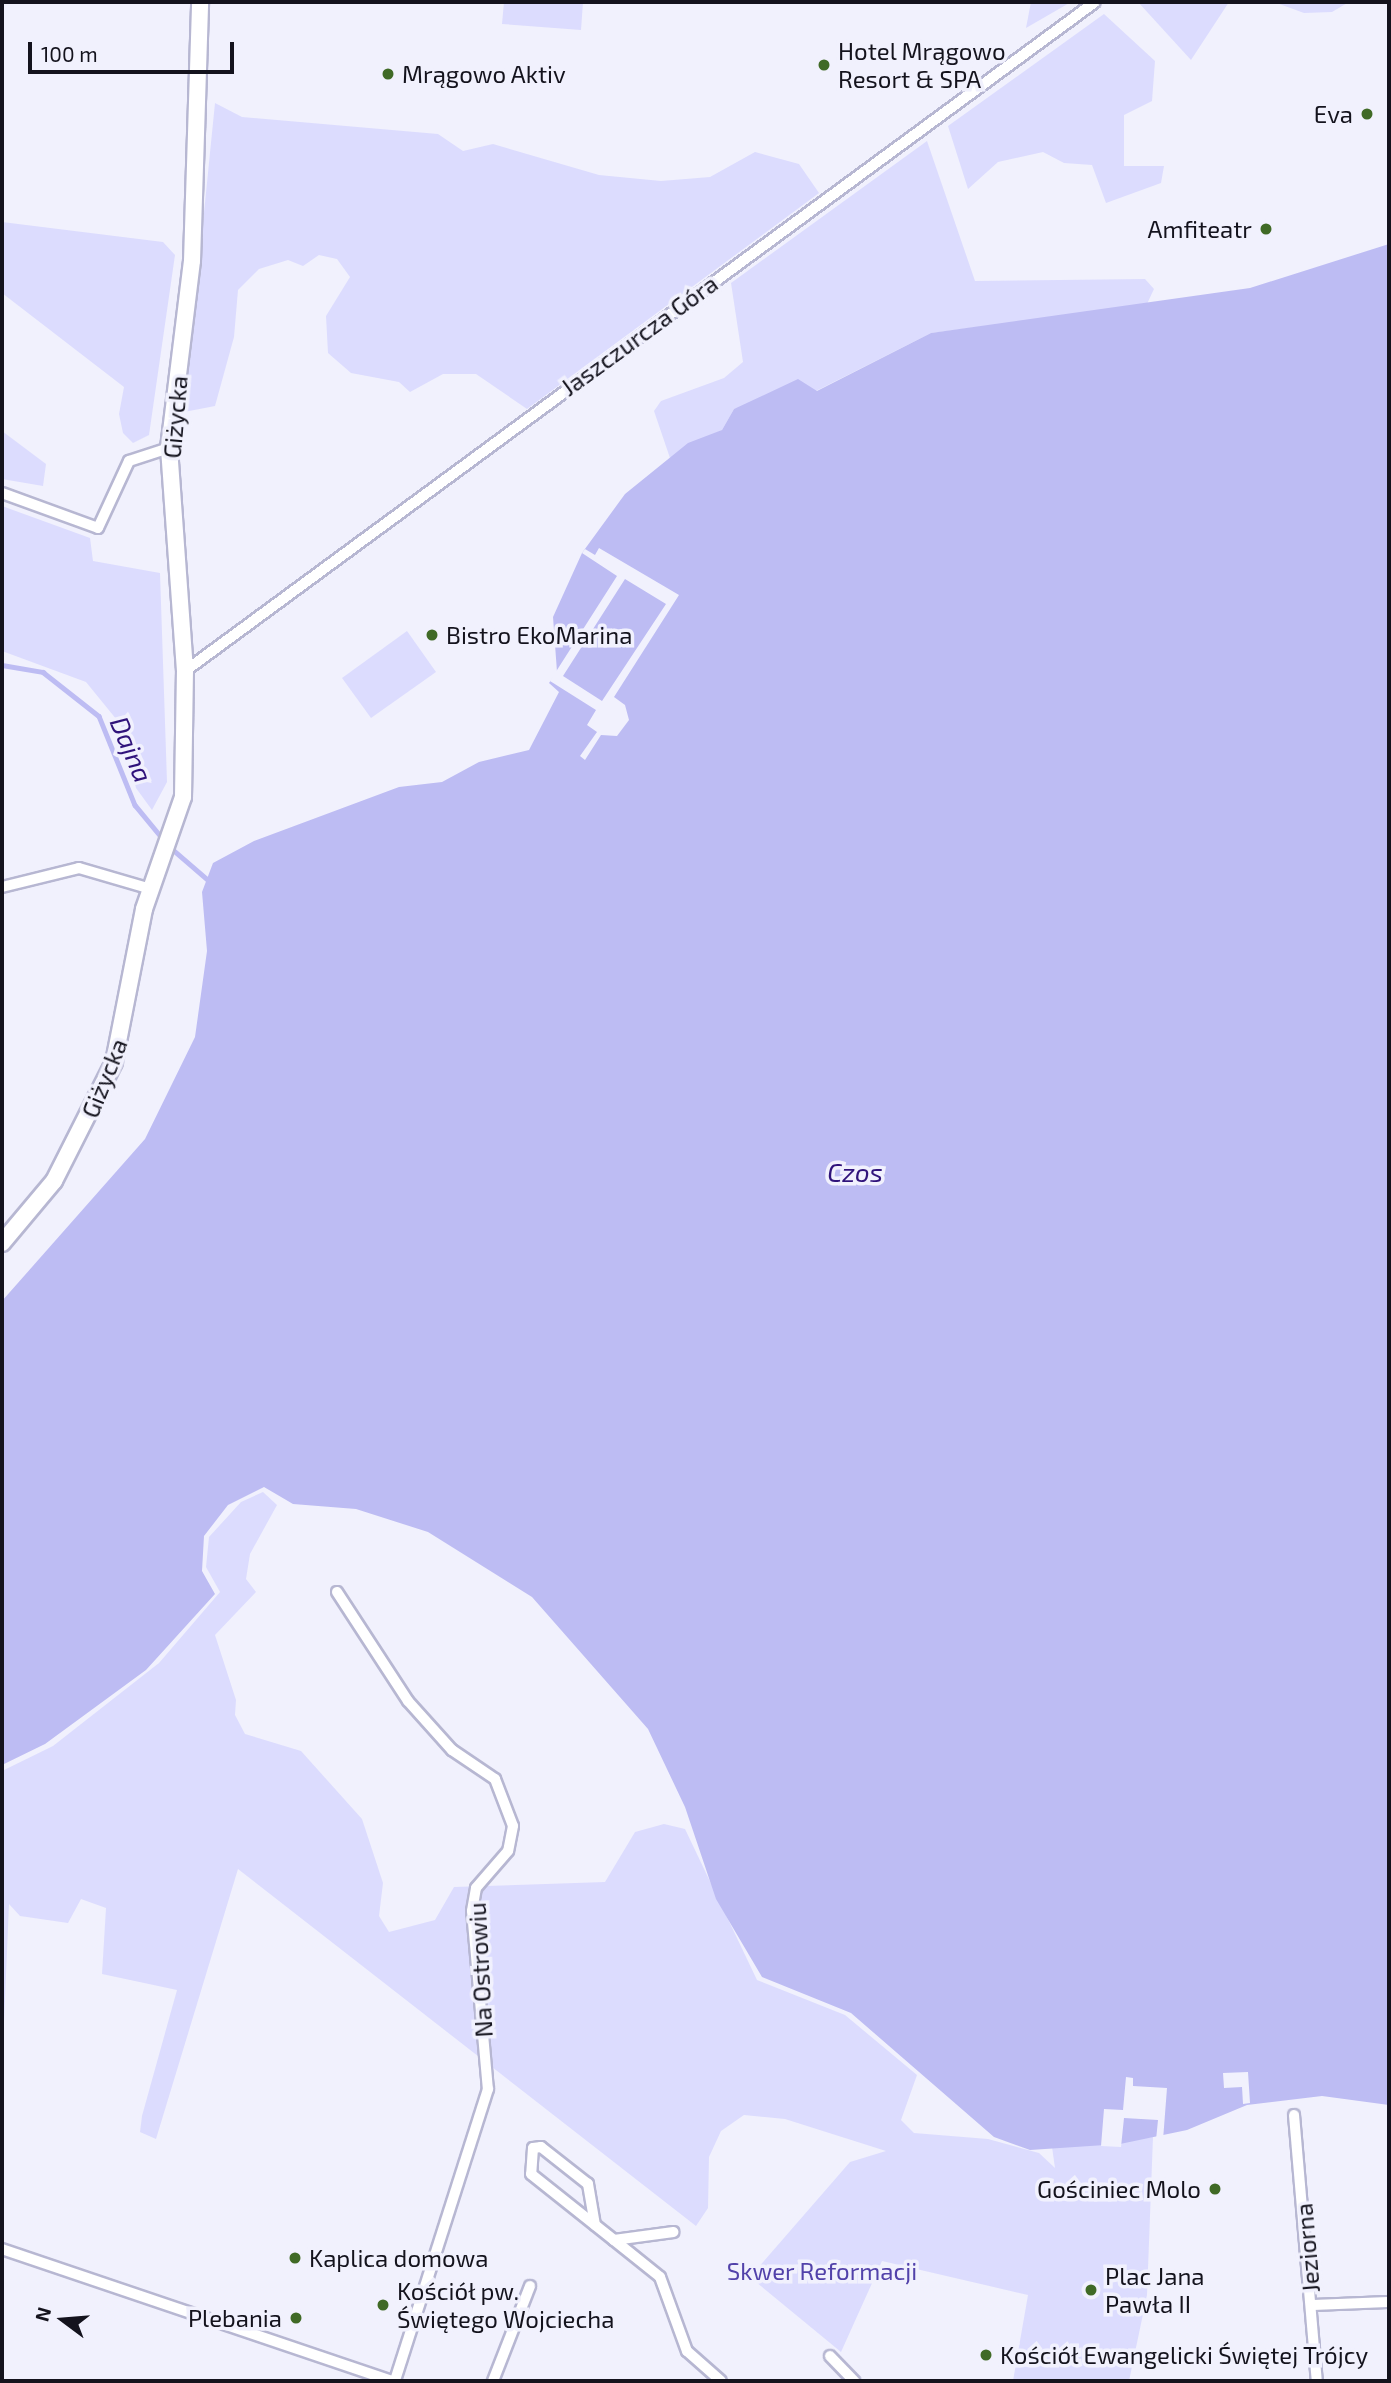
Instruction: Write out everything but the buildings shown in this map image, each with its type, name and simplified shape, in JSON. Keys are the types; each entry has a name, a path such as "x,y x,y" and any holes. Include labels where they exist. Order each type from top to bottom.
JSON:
{"street":[{"name":"Giżycka","path":"2,1243 54,1181 101,1094 124,1028 151,889 173,831 188,745 169,448 192,261 200,2"},
{"name":"Jaszczurcza Góra","path":"185,671 1095,2"},
{"path":"2,493 98,528 129,461 169,448"},
{"path":"2,887 79,868 151,889"},
{"name":"Na Ostrowiu","path":"337,1591 408,1701 452,1750 495,1779 510,1804 508,1851 477,1888 472,1911 488,2089 394,2381"},
{"name":"Jeziorna","path":"1294,2115 1317,2381"},
{"path":"595,2225 588,2184 541,2147 533,2148 531,2174 660,2277 687,2351 721,2381"},
{"path":"614,2240 673,2232"},
{"path":"2,2249 394,2381"},
{"path":"494,2381 530,2286"},
{"path":"1312,2305 1389,2302"},
{"path":"830,2356 854,2381"}],"green space":[{"path":"504,2 583,2 581,30 502,24"},
{"path":"1031,2 1071,2 1026,28"},
{"path":"1138,2 1229,2 1191,60"},
{"path":"1274,2 1349,2 1332,12 1304,13"},
{"path":"1104,14 1155,61 1152,101 1124,115 1124,166 1164,166 1161,183 1106,203 1092,165 1064,163 1043,152 998,162 968,189 948,126"},
{"path":"215,103 242,117 438,134 463,151 493,144 599,175 661,181 710,177 755,152 799,164 819,193 527,409 476,374 443,374 410,392 399,382 351,373 328,353 326,316 350,277 337,259 319,255 303,266 288,260 259,269 238,290 234,337 215,406 184,412"},
{"path":"927,141 975,281 1145,279 1154,289 1146,306 931,333 816,391 734,409 722,430 670,458 654,411 661,401 724,378 743,362 731,283"},
{"path":"2,222 163,242 175,255 149,435 133,443 123,433 119,414 124,387 2,293"},
{"path":"2,431 46,464 43,486 2,479"},
{"path":"2,506 90,538 93,561 160,573 167,782 152,810 136,788 121,725 86,682 2,651"},
{"path":"407,631 436,672 371,718 342,678"},
{"name":"Skwer Reformacji","path":"263,1492 277,1505 250,1554 246,1579 256,1592 215,1635 236,1700 235,1715 245,1734 301,1751 362,1819 383,1883 379,1916 389,1932 435,1920 454,1887 605,1882 635,1832 664,1824 685,1829 757,1980 845,2015 917,2075 901,2120 914,2133 988,2139 1039,2153 1055,2168 1052,2147 1153,2137 1147,2295 1129,2381 1013,2381 1028,2295 882,2261 841,2352 750,2277 850,2162 886,2151 785,2119 744,2115 721,2131 709,2157 708,2208 696,2226 238,1869 156,2139 140,2132 142,2116 177,1990 102,1974 106,1908 81,1899 68,1923 20,1916 9,1904 2,2069 2,1771 53,1746 159,1663 220,1592 206,1567 209,1537 241,1502"}],"water":[{"name":"Czos","path":"1389,244 1389,2105 1322,2096 1247,2105 1187,2130 1120,2144 1030,2150 994,2137 851,2013 762,1977 716,1899 685,1807 648,1729 532,1597 428,1532 356,1509 293,1504 264,1487 228,1505 204,1536 202,1571 215,1594 146,1670 45,1744 2,1765 2,1301 145,1139 195,1037 207,951 202,892 213,863 254,841 399,787 442,782 479,762 529,750 559,692 549,683 557,672 553,617 582,553 625,494 688,443 722,430 734,409 798,379 817,391 931,333 1250,288"}],"pier":[{"path":"599,548 679,595 614,697 625,705 629,720 617,736 601,735 585,760 580,756 597,732 587,725 596,710 550,681 617,576 582,553 585,549 595,555","holes":["625,579 666,604 602,701 563,676"]},
{"path":"1248,2072 1250,2103 1243,2104 1242,2087 1224,2088 1223,2073"},
{"path":"1126,2077 1133,2078 1133,2086 1167,2088 1163,2140 1156,2140 1158,2120 1124,2118 1121,2147 1101,2146 1104,2109 1123,2110"}],"waterway":[{"name":"Dajna","path":"2,665 43,672 99,716 135,805 163,839"},
{"name":"Dajna","path":"171,848 207,879"}],"place":[{"name":"Hotel Mrągowo Resort & SPA","path":"824,65"},
{"name":"Mrągowo Aktiv","path":"388,74"},
{"name":"Eva","path":"1367,114"},
{"name":"Amfiteatr","path":"1266,229"},
{"name":"Bistro EkoMarina","path":"432,635"},
{"name":"Gościniec Molo","path":"1215,2189"},
{"name":"Kaplica domowa","path":"295,2258"},
{"name":"Plac Jana Pawła II","path":"1091,2290"},
{"name":"Kościół pw. Świętego Wojciecha","path":"383,2305"},
{"name":"Plebania","path":"296,2318"},
{"name":"Kościół Ewangelicki Świętej Trójcy","path":"986,2355"}]}
